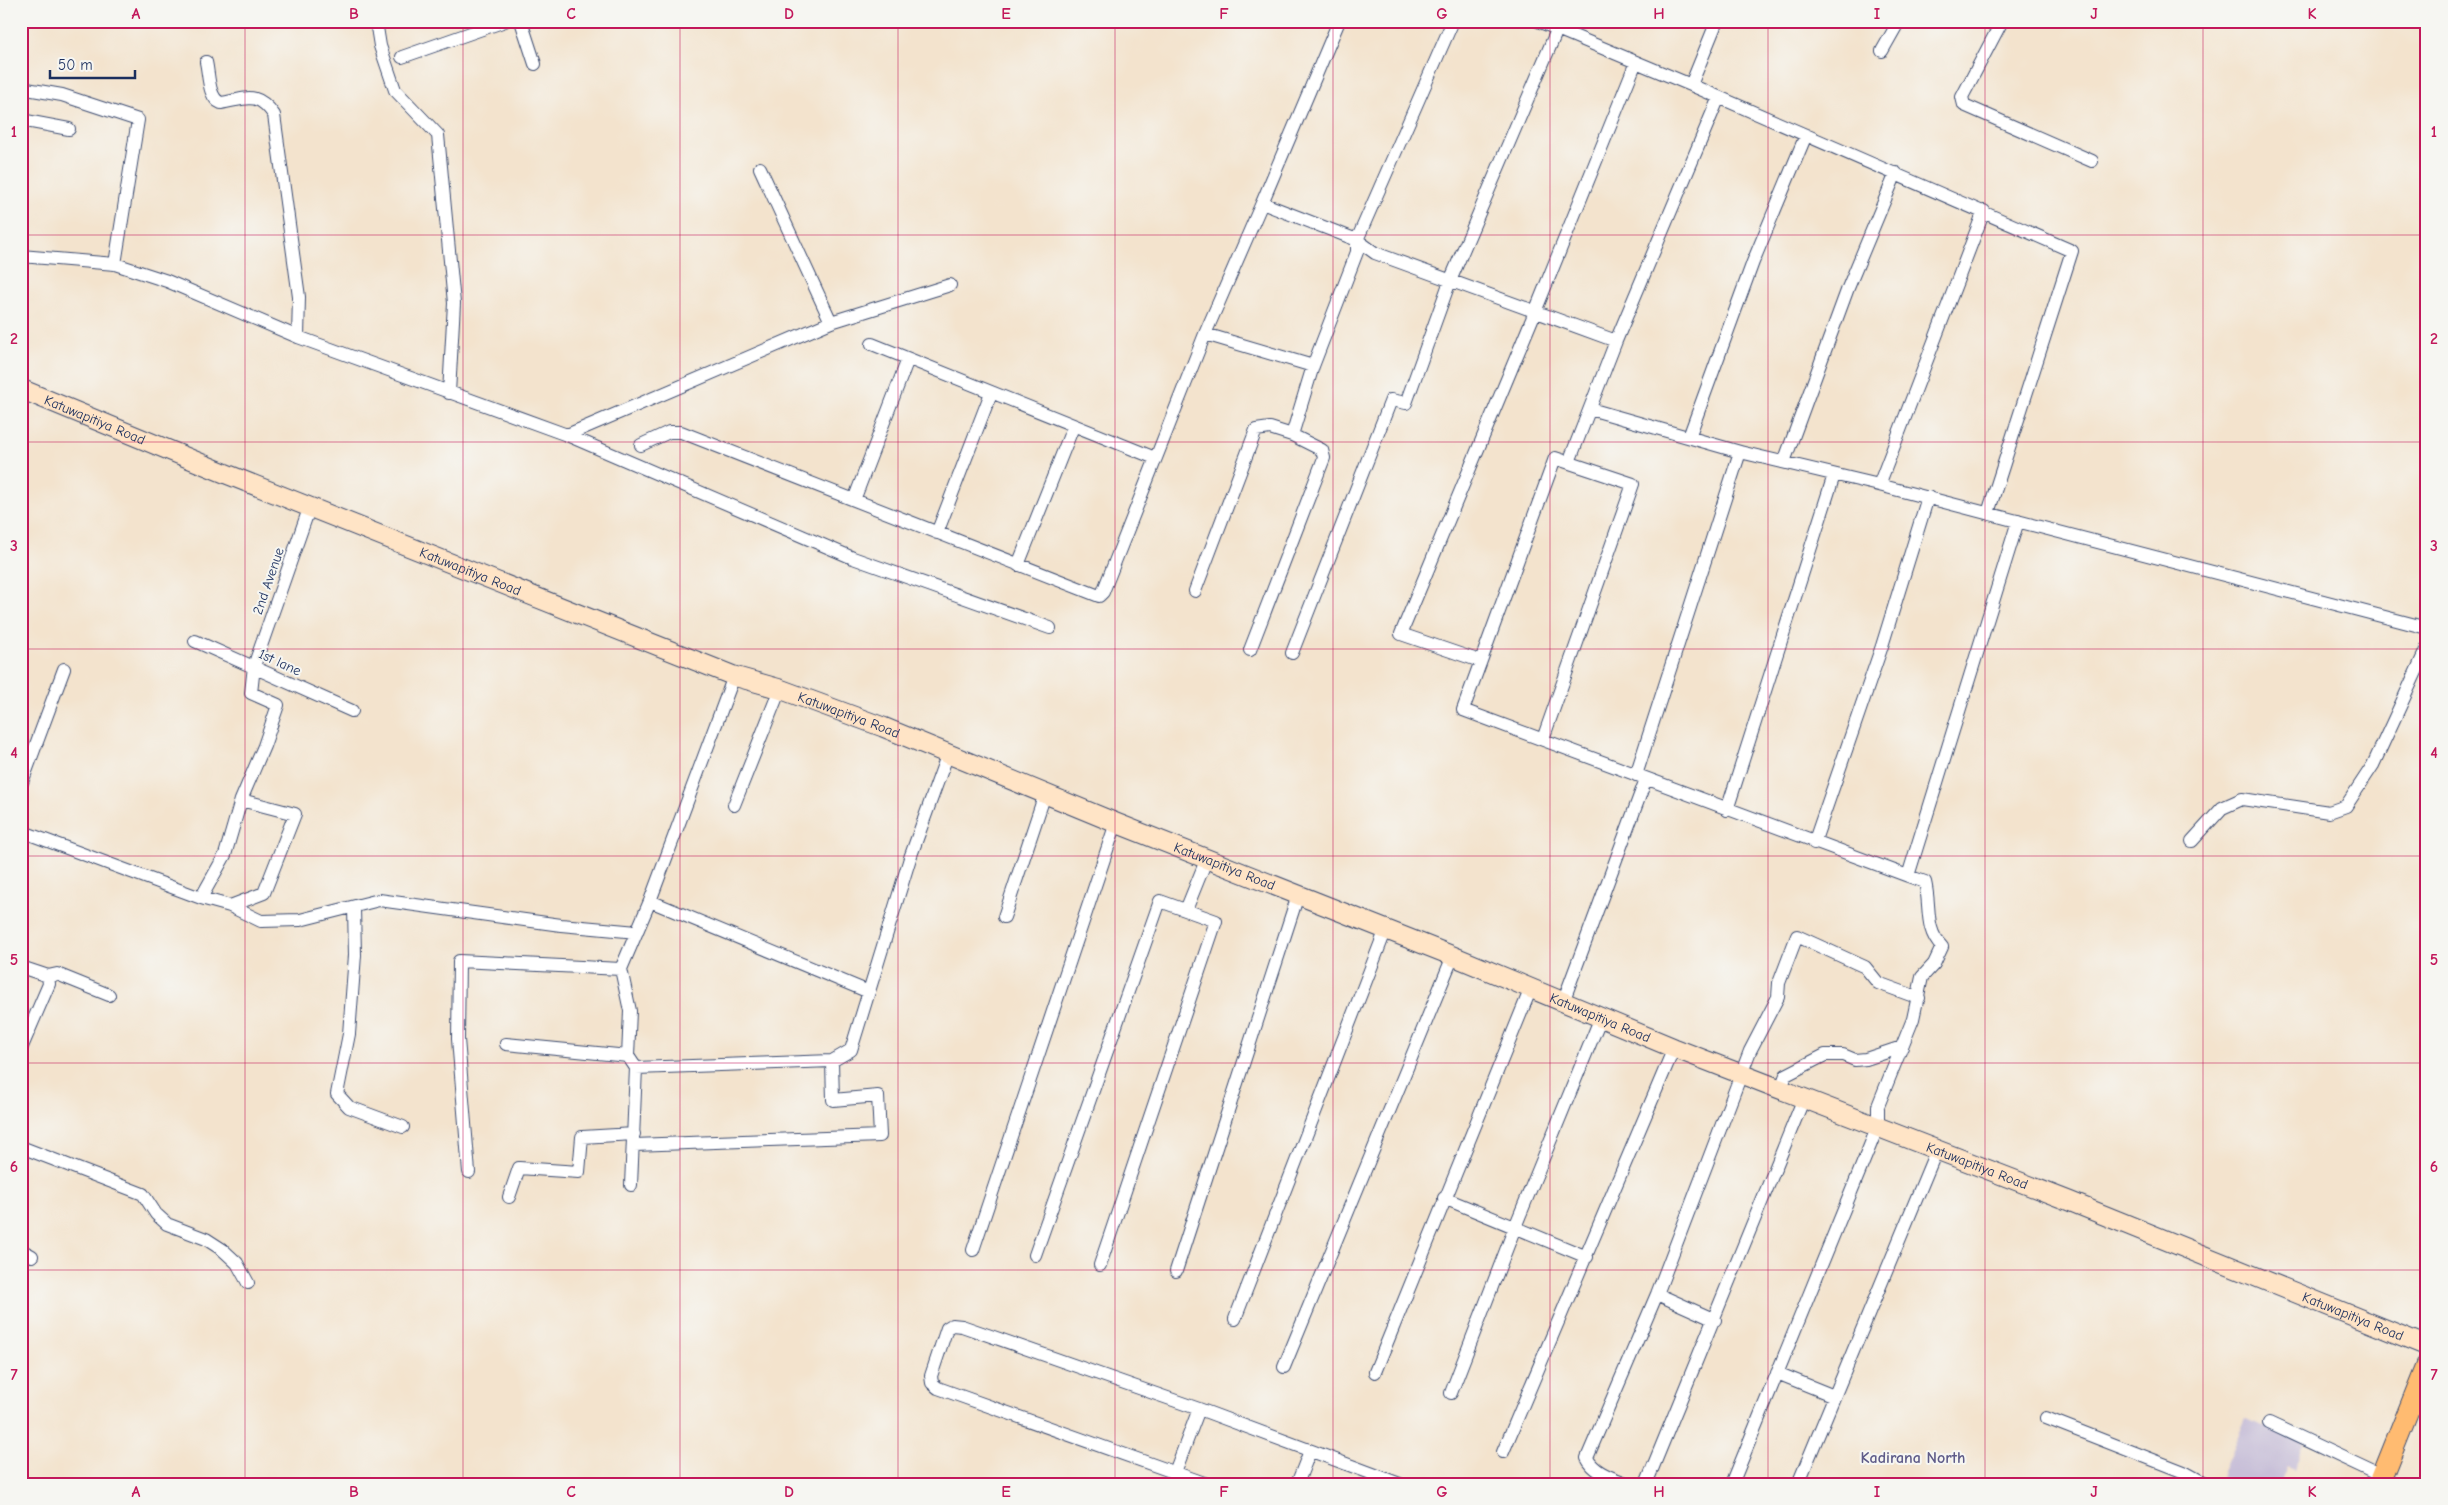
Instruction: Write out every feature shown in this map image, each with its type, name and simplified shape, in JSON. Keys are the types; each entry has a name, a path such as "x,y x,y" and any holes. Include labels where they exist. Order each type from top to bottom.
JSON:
{"main road":[{"path":"2380,1480 2427,1364"}],"street":[{"path":"376,21 380,46 395,90 438,135 454,303 449,393"},
{"path":"402,58 505,21"},
{"path":"521,21 535,64"},
{"path":"641,445 669,432 681,432 1099,596 1103,592 1205,334 1339,21"},
{"path":"1292,435 1313,366 1357,252 1357,240 1453,21"},
{"path":"1538,21 1896,173 2072,251 1988,513"},
{"path":"1690,85 1717,21"},
{"path":"1882,51 1899,21"},
{"path":"1987,21 2000,24 1962,97 1964,105 2092,161"},
{"path":"1292,653 1391,400 1406,403 1450,281 1557,30"},
{"path":"206,62 213,96 216,101 221,103 252,97 266,102 274,115 300,297 298,337"},
{"path":"1480,661 1401,634 1535,312 1636,62"},
{"path":"21,88 62,95 138,120 114,264"},
{"path":"1569,462 1616,341 1719,97"},
{"path":"21,120 69,129"},
{"path":"1689,437 1753,262 1806,135"},
{"path":"760,168 831,322"},
{"path":"1784,462 1848,288 1896,173"},
{"path":"1262,202 1357,240 1375,253 1616,341"},
{"path":"1879,485 1984,211"},
{"path":"21,256 114,264 168,281 298,337 567,435 853,558 1050,628"},
{"path":"567,435 831,322 950,285"},
{"path":"1205,334 1313,366"},
{"path":"872,344 1155,458"},
{"path":"854,500 908,359"},
{"name":"Katuwapitiya Road","path":"21,389 734,676 780,689 948,754 1116,823 1453,956 1674,1048 1937,1149 2427,1346"},
{"path":"937,533 991,392"},
{"path":"1590,409 1740,452 1879,485 2427,628"},
{"path":"1018,565 1073,426"},
{"path":"1195,591 1256,430 1270,428 1292,435 1322,450 1324,458 1250,650"},
{"path":"1563,1002 1641,777 1740,452"},
{"path":"1542,739 1633,484 1555,458 1463,710 1726,810 1926,882 1930,900 1928,921 1935,940 1942,947 1934,964 1922,977 1913,1019 1878,1106 1878,1126 1732,1484"},
{"path":"1726,810 1834,475"},
{"path":"1814,842 1882,646 1928,498"},
{"name":"2nd Avenue","path":"241,800 264,746 278,705 251,693 254,666 310,506"},
{"path":"1908,876 2018,522"},
{"name":"1st lane","path":"195,641 254,666 352,712"},
{"path":"2192,840 2222,808 2242,799 2329,812 2346,806 2373,765 2427,648"},
{"path":"21,785 64,669"},
{"path":"631,1184 636,1068 628,1056 630,1011 621,969 650,901 734,676"},
{"path":"734,805 780,689"},
{"path":"636,1068 832,1061 851,1050 910,858 948,754"},
{"path":"1004,917 1045,794"},
{"path":"201,898 225,855 241,800 295,814 264,893 230,906"},
{"path":"973,1250 1116,823"},
{"path":"21,831 201,898 230,906 261,921 300,920 354,908 379,900 561,925 637,932"},
{"path":"1186,910 1207,858"},
{"path":"1176,1271 1298,895"},
{"path":"1035,1255 1160,900 1216,921 1100,1265"},
{"path":"650,901 869,992"},
{"path":"354,908 355,955 349,1034 337,1094 349,1107 403,1127"},
{"path":"1235,1319 1386,929"},
{"path":"1628,1484 1591,1466 1587,1458 1657,1294 1750,1051 1778,997 1779,983 1797,936 1865,967 1878,983 1919,998"},
{"path":"1284,1367 1453,956"},
{"path":"469,1172 458,1039 459,961 621,969"},
{"path":"21,968 48,976 57,974 109,995"},
{"path":"21,1049 48,984 48,976"},
{"path":"1375,1372 1444,1198 1531,988"},
{"path":"1452,1393 1514,1227 1601,1017"},
{"path":"506,1044 628,1056"},
{"path":"1781,1088 1786,1076 1825,1055 1843,1055 1855,1060 1882,1055 1902,1047"},
{"path":"1504,1452 1674,1048"},
{"path":"509,1197 519,1168 580,1172 582,1137 634,1140 880,1136 878,1096 833,1100 832,1061"},
{"path":"1646,1484 1715,1320 1804,1098"},
{"path":"21,1147 143,1194 156,1214 167,1224 206,1239 223,1250 237,1263 248,1283"},
{"path":"1798,1484 1937,1149"},
{"path":"1444,1198 1587,1257"},
{"path":"1657,1294 1715,1320"},
{"path":"1207,1484 938,1388 932,1383 931,1376 944,1334 952,1325 962,1326 1199,1409 1400,1484"},
{"path":"1777,1373 1834,1396"},
{"path":"1175,1472 1199,1409"},
{"path":"2046,1418 2184,1472 2206,1484"},
{"path":"2269,1423 2380,1480"},
{"path":"1297,1484 1310,1451"}],"shaded area":[{"path":"2246,1418 2305,1441 2294,1470 2286,1467 2279,1484 2242,1484 2221,1476"}],"district":[{"name":"Kadirana North","path":"1913,1457"}]}
